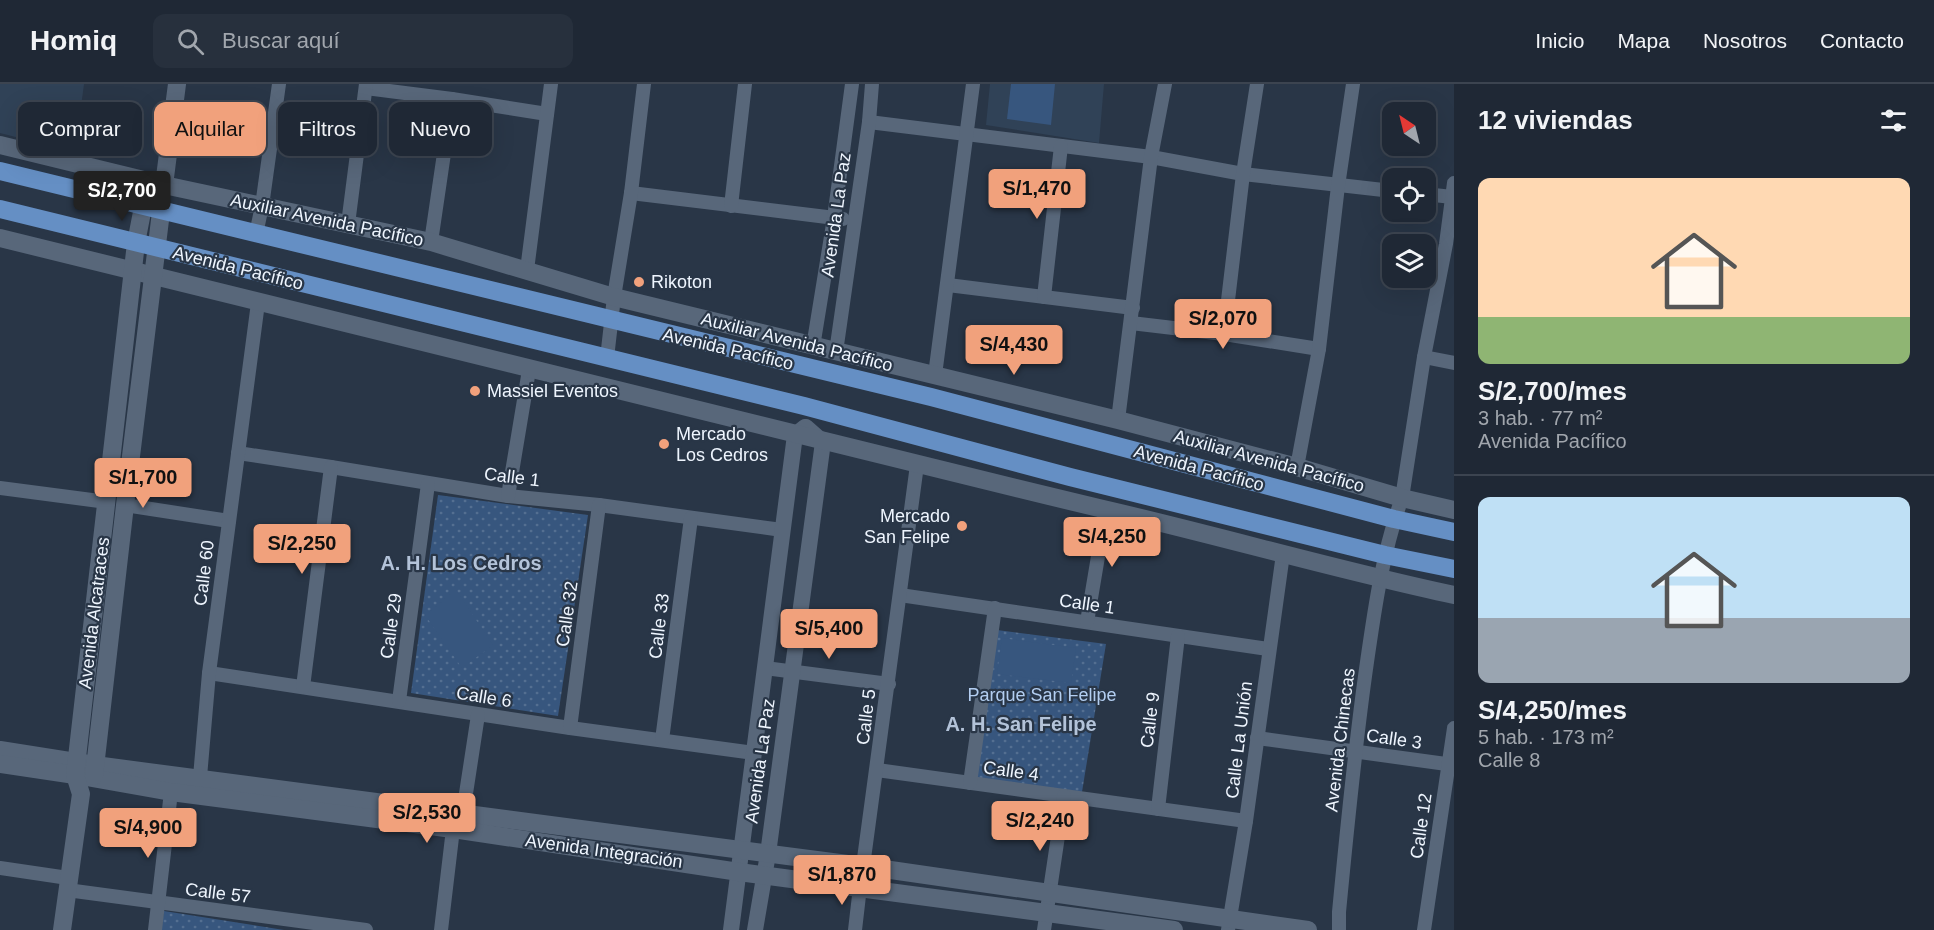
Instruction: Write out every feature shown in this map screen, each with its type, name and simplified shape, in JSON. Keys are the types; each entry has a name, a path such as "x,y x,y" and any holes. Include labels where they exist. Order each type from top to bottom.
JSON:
{"main road":[{"path":"81,794 95,772 116,503 153,277 177,84"},
{"name":"Auxiliar Avenida Pacífico","path":"0,145 162,198 262,206 431,242 614,297 1118,420 1297,467 1402,498 1454,510"},
{"name":"Avenida Pacífico","path":"0,171 143,207 162,198 256,234 931,397 1394,519 1454,532"},
{"name":"Avenida Alcatraces","path":"62,930 81,794 76,768 116,503 133,271 143,207"},
{"name":"Avenida Pacífico","path":"0,209 804,406 1070,477 1385,555 1454,569"},
{"path":"0,238 529,370 801,431 823,442 1106,509 1379,579 1454,595"},
{"path":"0,750 76,768"},
{"name":"Avenida Integración","path":"0,764 76,768 171,792 453,829 738,880 764,874 1174,930"},
{"path":"95,772 200,777 1049,891 1229,924 1308,930"}],"street":[{"path":"256,234 279,84"},
{"path":"527,270 551,84"},
{"path":"607,357 644,84"},
{"path":"731,206 745,84"},
{"path":"813,347 834,218 852,84"},
{"name":"Avenida La Paz","path":"836,352 869,122 872,84"},
{"path":"935,375 973,84"},
{"path":"1118,420 1151,157 1165,84"},
{"path":"1224,334 1243,174 1257,84"},
{"path":"1297,467 1319,349 1338,186 1353,84"},
{"path":"348,224 366,86 547,114"},
{"path":"431,242 452,99"},
{"path":"869,122 1151,157 1243,174 1382,190"},
{"path":"1044,297 1061,146"},
{"path":"1394,519 1402,498 1424,357 1450,245 1453,190 1436,192"},
{"path":"631,193 855,221"},
{"path":"948,285 1132,308"},
{"name":"Calle 60","path":"200,777 209,673 258,303"},
{"path":"1131,323 1224,334 1319,349"},
{"path":"1424,357 1454,363"},
{"path":"508,496 529,370"},
{"path":"731,930 782,530 804,406"},
{"name":"Avenida La Paz","path":"755,930 768,854 823,442"},
{"name":"Calle 1","path":"238,453 508,496 600,505 782,530"},
{"name":"Calle 5","path":"863,866 917,465"},
{"path":"303,687 331,467"},
{"name":"Calle 29","path":"399,701 428,484"},
{"path":"0,488 229,521"},
{"name":"Calle 32","path":"570,728 600,505"},
{"path":"1087,622 1106,509"},
{"name":"Calle 33","path":"662,740 691,518"},
{"name":"Avenida Chinecas","path":"1339,930 1354,751 1379,579 1394,519"},
{"name":"Calle La Unión","path":"1229,924 1246,821 1283,554"},
{"name":"Calle 1","path":"900,595 1269,649"},
{"path":"970,783 995,608"},
{"name":"Calle 9","path":"1158,809 1178,636"},
{"path":"765,668 889,684"},
{"name":"Calle 6","path":"209,673 478,715 754,753"},
{"path":"464,813 478,715"},
{"name":"Calle 12","path":"1424,930 1451,765 1454,728"},
{"name":"Calle 3","path":"1257,738 1451,765"},
{"name":"Calle 4","path":"877,770 1246,821"},
{"path":"155,930 171,792"},
{"path":"1044,930 1064,796"},
{"path":"441,930 453,829"},
{"name":"Calle 57","path":"0,868 68,885 158,903 366,930"},
{"path":"855,930 860,886"}],"shaded area":[{"path":"0,84 84,84 82,102 18,102 18,138 0,133"},
{"path":"990,84 1104,84 1099,143 986,125"}],"green space":[{"path":"1011,84 1055,84 1051,125 1007,119"},
{"path":"438,495 588,515 558,716 411,693"},
{"path":"456,590 493,645 462,668 425,615"},
{"name":"Parque San Felipe","path":"997,630 1106,644 1082,792 976,778"},
{"path":"1002,638 1076,648 1071,683 997,674"},
{"path":"164,911 284,930 161,930"}],"place":[{"name":"Rikoton","path":"639,282"},
{"name":"Massiel Eventos","path":"475,391"},
{"name":"Mercado Los Cedros","path":"664,444"},
{"name":"Mercado San Felipe","path":"962,526"}],"district":[{"name":"A. H. Los Cedros","path":"461,563"},
{"name":"A. H. San Felipe","path":"1021,724"}]}
